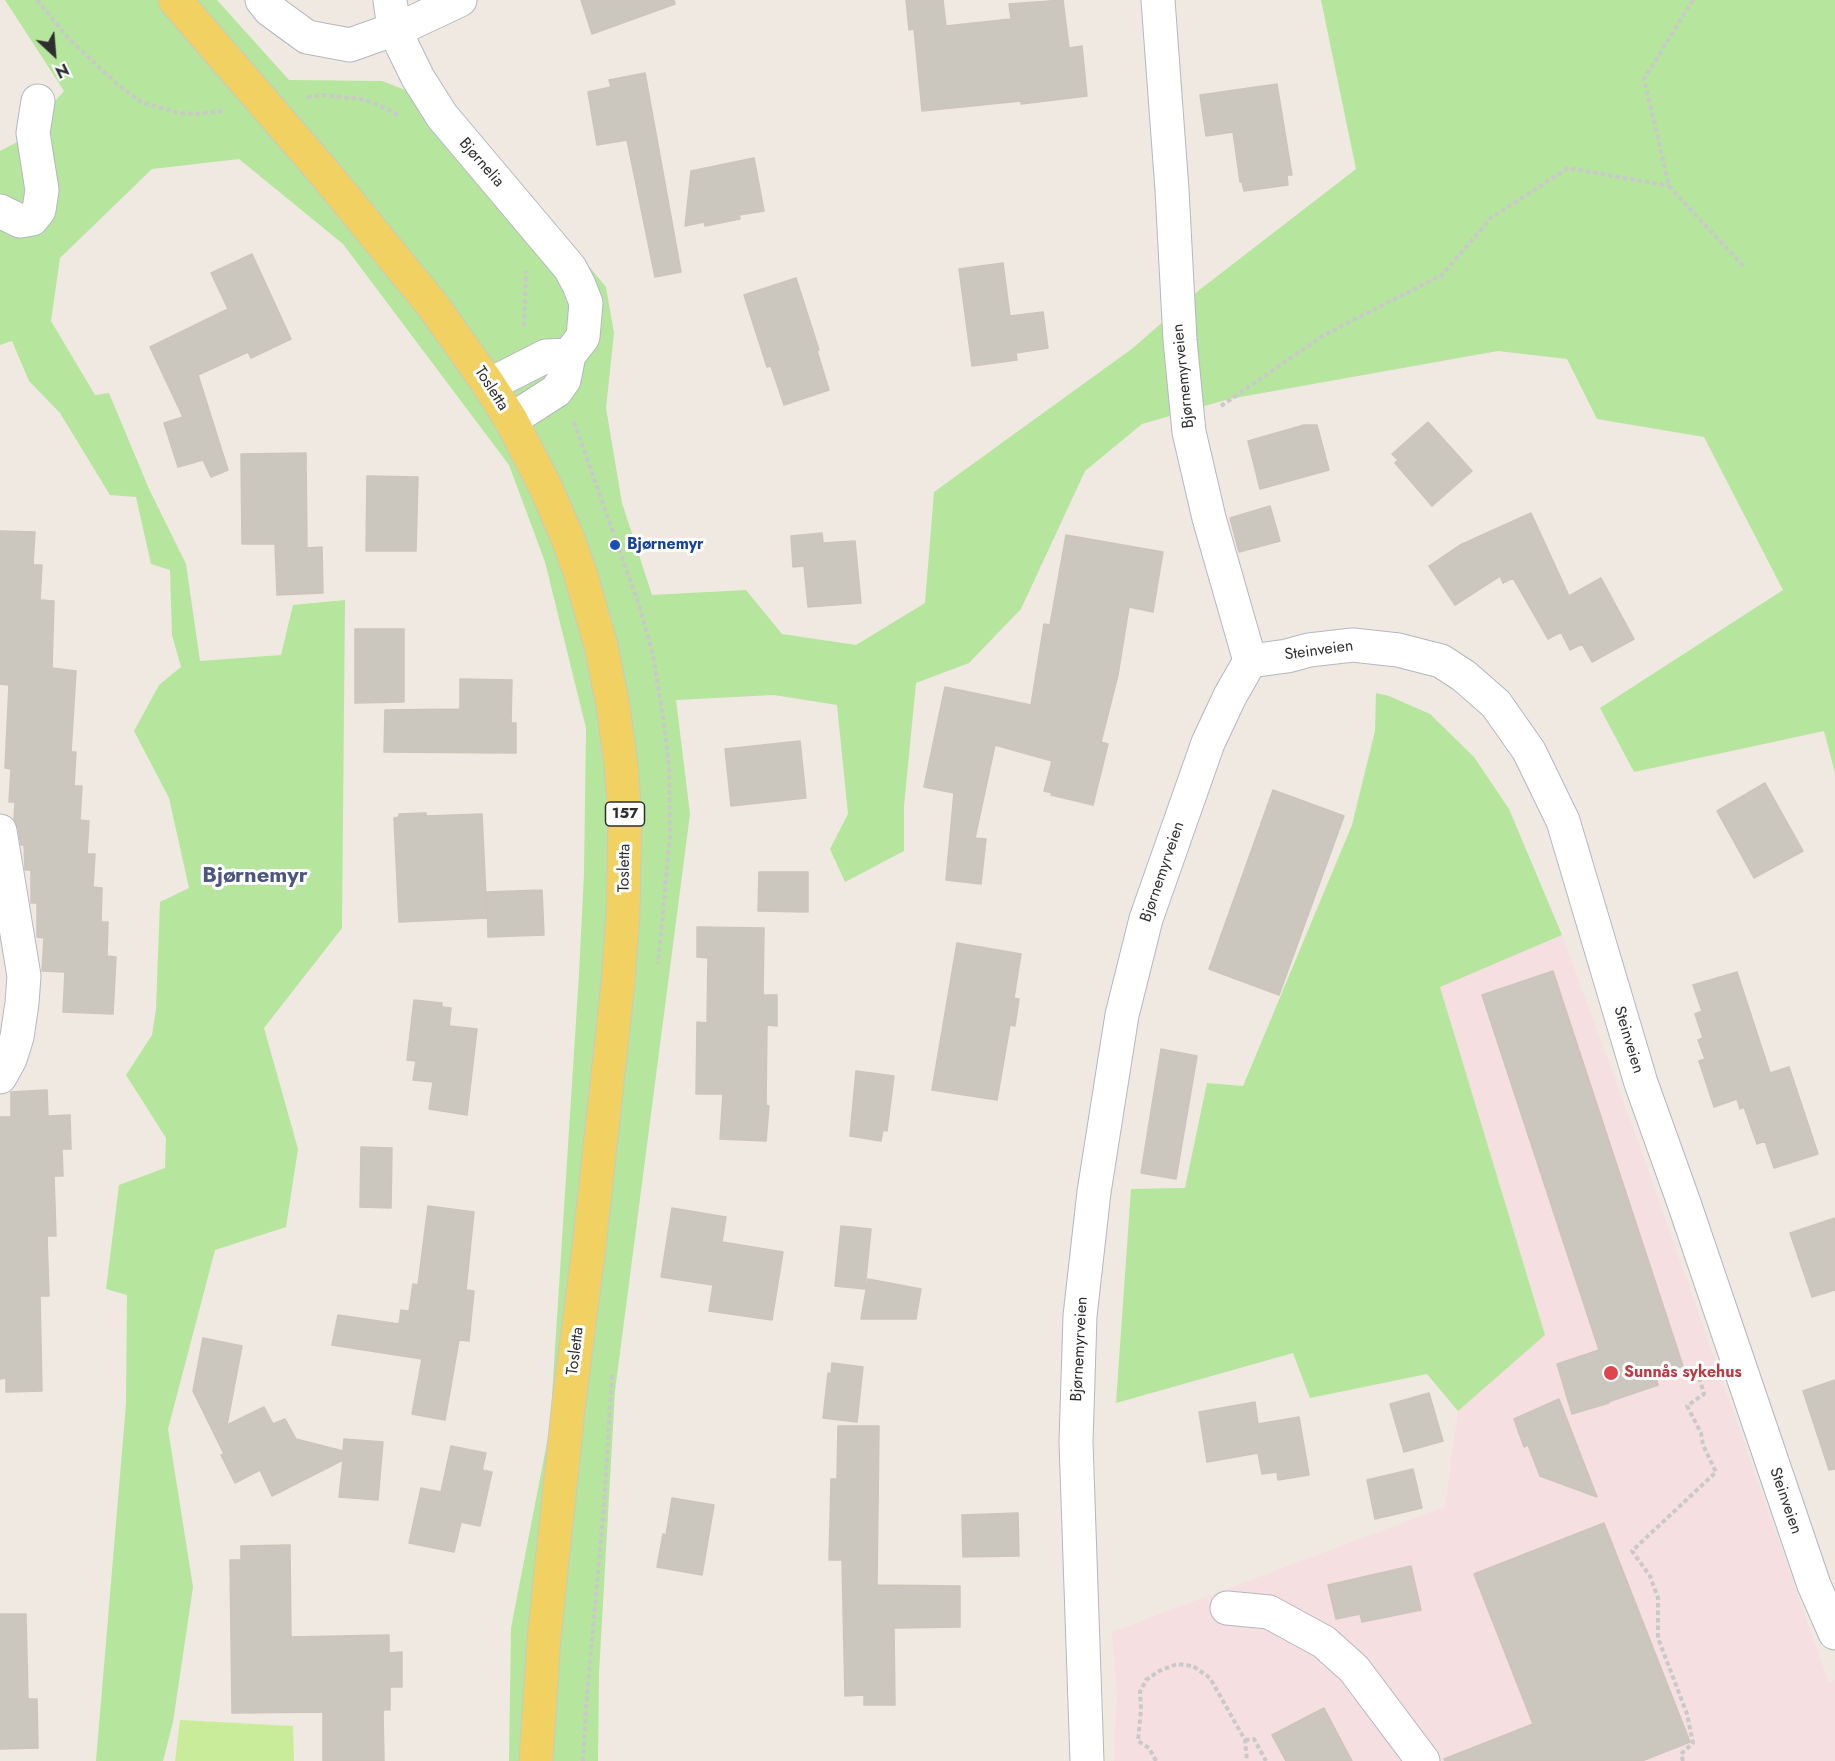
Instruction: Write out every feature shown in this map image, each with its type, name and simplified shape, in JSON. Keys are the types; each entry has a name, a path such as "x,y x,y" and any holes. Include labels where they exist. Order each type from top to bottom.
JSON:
{"main road":[{"name":"Tosletta","path":"175,0 277,117 434,307 489,385 511,420 546,488 580,572 601,646 613,706 621,765 626,867 618,983 544,1638 536,1761"}],"street":[{"path":"262,0 270,10 307,37 350,45 392,15 409,24 460,0"},
{"name":"Bjørnemyrveien","path":"1087,1761 1076,1442 1080,1316 1094,1192 1122,1015 1146,920 1208,743 1230,696 1250,661 1209,518 1189,432 1180,340 1158,0"},
{"name":"Bjørnelia","path":"392,15 418,78 442,116 473,156 547,238 570,268 586,303 583,336 569,355 564,380 556,391 511,420"},
{"path":"0,210 20,221 32,219 39,210 42,190 33,134 38,101"},
{"path":"489,385 546,356 569,355"},
{"name":"Steinveien","path":"1250,661 1287,656 1309,650 1353,645 1398,650 1441,661 1464,675 1496,704 1529,751 1563,821 1641,1083 1814,1585 1835,1633"},
{"path":"0,831 5,893 24,976 17,1037 10,1059 0,1077"},
{"path":"1227,1608 1269,1612 1324,1642 1354,1669 1423,1761"}],"path":[{"path":"37,0 69,39 117,84 141,102 179,113 195,114 230,110"},
{"path":"1693,0 1644,79 1669,186 1745,268"},
{"path":"1189,432 1220,406 1324,335 1442,275 1491,218 1568,168 1669,186"},
{"path":"1683,1761 1681,1754 1693,1743 1687,1714 1658,1638 1658,1598 1650,1576 1632,1551 1716,1472 1703,1445 1701,1433 1687,1406 1704,1394 1697,1370 1735,1355"},
{"path":"1156,1761 1149,1748 1138,1741 1140,1692 1146,1680 1159,1671 1177,1664 1193,1666 1210,1678 1245,1740 1247,1761"},
{"path":"1245,1740 1254,1739 1266,1761"}],"shaded area":[{"name":"Sunnås sykehus","path":"1562,935 1639,1144 1829,1683 1835,1680 1835,1761 1114,1761 1117,1690 1112,1632 1445,1507 1458,1411 1545,1334 1440,986"}],"green space":[{"path":"5,0 217,0 289,80 382,81 460,111 606,287 614,333 606,408 622,503 652,595 746,590 782,634 856,645 925,603 934,492 1133,348 1198,291 1356,169 1321,0 1835,0 1835,773 1824,731 1634,772 1600,708 1783,590 1704,437 1597,419 1567,359 1498,351 1229,399 1142,424 1085,471 1021,609 969,663 916,683 904,806 904,851 845,882 830,849 848,814 837,705 774,695 676,700 690,814 615,1391 599,1673 598,1761 509,1761 511,1628 550,1427 579,974 584,873 586,728 545,562 509,465 343,244 239,159 152,169 60,258 51,321 95,395 109,393 149,489 186,564 200,661 281,655 293,605 345,600 342,928 264,1028 298,1149 286,1227 215,1250 168,1429 193,1587 173,1722 163,1761 96,1761 126,1404 127,1295 106,1289 119,1185 165,1168 166,1138 126,1075 152,1035 156,1009 160,902 189,888 169,798 134,731 159,685 181,667 172,635 170,570 151,564 136,497 110,495 60,413 29,381 12,341 0,345 0,151 21,140 64,91"},
{"path":"1376,693 1389,696 1430,714 1474,757 1509,809 1562,935 1440,987 1545,1335 1458,1411 1427,1374 1310,1398 1293,1353 1116,1403 1131,1189 1185,1188 1207,1083 1243,1086 1352,825 1375,731"},
{"path":"180,1720 293,1726 294,1761 175,1761"}],"building":[{"path":"581,0 674,0 675,4 592,34"},
{"path":"906,0 943,0 946,26 1011,19 1009,4 1063,0 1069,48 1082,46 1087,96 1021,104 1021,101 922,111 914,29 909,30"},
{"path":"645,73 681,272 655,277 627,140 597,145 588,92 611,87 609,80"},
{"path":"1277,84 1292,175 1287,175 1288,185 1244,191 1242,182 1240,182 1233,132 1206,136 1200,95"},
{"path":"754,158 764,211 739,215 740,219 705,226 704,222 685,226 691,171"},
{"path":"252,254 291,339 251,358 248,352 198,375 228,470 211,477 203,460 178,467 164,423 183,417 150,347 228,309 211,273"},
{"path":"1003,263 1010,316 1043,312 1048,348 1016,353 1017,360 972,366 959,269"},
{"path":"796,278 829,390 784,405 771,366 767,367 744,295"},
{"path":"1428,422 1472,471 1432,506 1395,463 1398,460 1392,454"},
{"path":"1304,425 1317,425 1329,470 1260,489 1248,441"},
{"path":"306,453 307,548 322,547 323,593 277,595 275,544 242,544 241,454"},
{"path":"367,476 418,477 416,551 366,551"},
{"path":"1270,506 1280,541 1239,552 1230,518"},
{"path":"1531,513 1569,596 1601,578 1634,639 1592,662 1582,644 1570,650 1561,632 1548,639 1513,578 1503,583 1500,576 1455,605 1429,566 1460,545"},
{"path":"0,531 35,532 33,565 42,565 40,600 54,601 52,668 76,671 71,752 76,752 74,786 82,786 80,820 89,821 87,854 95,854 93,887 102,888 101,922 108,922 107,956 116,957 113,1014 63,1012 65,972 42,971 44,938 37,937 37,903 31,903 31,870 25,870 24,845 21,845 14,819 15,802 9,802 11,769 5,768 9,685 0,684"},
{"path":"822,533 823,543 855,541 861,603 808,607 804,566 793,567 791,536"},
{"path":"1066,535 1163,552 1153,612 1129,607 1118,675 1101,742 1108,744 1093,805 1051,795 1052,793 1044,791 1052,761 995,745 975,838 986,839 981,884 946,880 954,793 924,787 945,687 1031,705 1044,624 1050,625"},
{"path":"355,629 404,629 404,702 355,703"},
{"path":"460,679 512,680 511,723 516,723 516,753 384,752 385,710 460,709"},
{"path":"800,741 806,798 731,806 725,749"},
{"path":"1765,783 1803,851 1754,878 1717,811"},
{"path":"1273,790 1344,816 1279,995 1209,969"},
{"path":"426,813 426,816 482,814 487,918 399,922 394,818 399,817 399,814"},
{"path":"759,872 808,872 808,912 758,911"},
{"path":"542,890 544,935 488,937 487,892"},
{"path":"697,927 764,928 763,995 777,995 777,1026 767,1025 766,1105 769,1106 766,1141 720,1139 723,1094 696,1094 697,1022 707,1023 708,958 697,957"},
{"path":"957,943 1021,954 1014,998 1019,999 1015,1026 1010,1025 997,1100 932,1090"},
{"path":"1553,971 1683,1366 1655,1375 1658,1385 1572,1414 1557,1364 1599,1350 1482,995"},
{"path":"1737,972 1770,1073 1789,1067 1818,1154 1774,1168 1765,1141 1757,1144 1744,1107 1740,1109 1737,1099 1714,1107 1699,1061 1705,1059 1698,1040 1703,1038 1695,1014 1702,1011 1693,985"},
{"path":"414,1000 442,1003 442,1007 451,1008 449,1026 477,1029 467,1115 429,1109 433,1082 413,1080 416,1061 407,1060"},
{"path":"1161,1049 1197,1056 1176,1179 1141,1173"},
{"path":"856,1071 894,1076 887,1131 883,1130 881,1141 850,1136"},
{"path":"47,1090 48,1116 70,1115 71,1149 62,1149 63,1176 54,1176 56,1236 47,1236 49,1296 40,1296 42,1391 6,1392 6,1378 0,1379 0,1117 11,1117 11,1092"},
{"path":"361,1147 392,1148 391,1208 360,1207"},
{"path":"428,1206 474,1212 466,1290 474,1291 469,1341 459,1340 445,1420 412,1414 422,1359 332,1345 338,1315 399,1324 401,1310 409,1311 413,1284 418,1285"},
{"path":"672,1208 726,1217 722,1242 783,1252 772,1320 709,1311 713,1285 661,1277"},
{"path":"1835,1218 1835,1290 1812,1297 1790,1233"},
{"path":"841,1226 871,1229 865,1289 835,1286"},
{"path":"868,1279 921,1289 916,1319 861,1319"},
{"path":"203,1338 242,1346 227,1425 264,1407 273,1424 285,1419 296,1439 343,1451 344,1439 383,1442 378,1500 339,1497 343,1460 272,1496 260,1470 235,1483 221,1455 224,1454 193,1391"},
{"path":"832,1363 863,1367 857,1422 823,1418 828,1373 831,1374"},
{"path":"1835,1380 1835,1469 1829,1470 1803,1391"},
{"path":"1429,1393 1443,1441 1404,1452 1390,1404"},
{"path":"1559,1399 1597,1497 1540,1476 1528,1445 1524,1447 1514,1419"},
{"path":"1255,1402 1258,1424 1299,1417 1309,1475 1278,1480 1277,1472 1262,1474 1258,1453 1207,1462 1199,1412"},
{"path":"838,1426 879,1426 877,1585 960,1586 960,1627 894,1628 895,1705 864,1705 864,1695 845,1696 842,1560 829,1560 831,1479 837,1479"},
{"path":"451,1446 486,1453 482,1470 492,1472 480,1526 461,1522 454,1552 409,1543 421,1488 441,1492"},
{"path":"1413,1469 1422,1508 1375,1519 1367,1480"},
{"path":"672,1498 714,1505 702,1575 657,1567 663,1534 666,1535"},
{"path":"1018,1513 1019,1556 963,1557 962,1515"},
{"path":"1604,1523 1690,1742 1642,1761 1445,1761 1444,1759 1533,1724 1474,1574"},
{"path":"290,1545 291,1637 389,1635 389,1653 402,1652 402,1687 390,1687 390,1710 383,1710 384,1761 323,1761 323,1712 232,1713 230,1560 241,1560 241,1546"},
{"path":"1411,1566 1421,1610 1362,1622 1360,1614 1336,1619 1328,1585"},
{"path":"0,1614 26,1614 28,1699 37,1699 38,1748 0,1749"},
{"path":"1324,1708 1352,1761 1286,1761 1272,1735"}],"place":[{"name":"Bjørnemyr","path":"615,545"},
{"name":"Sunnås sykehus","path":"1611,1373"}],"district":[{"name":"Bjørnemyr","path":"255,877"}]}
